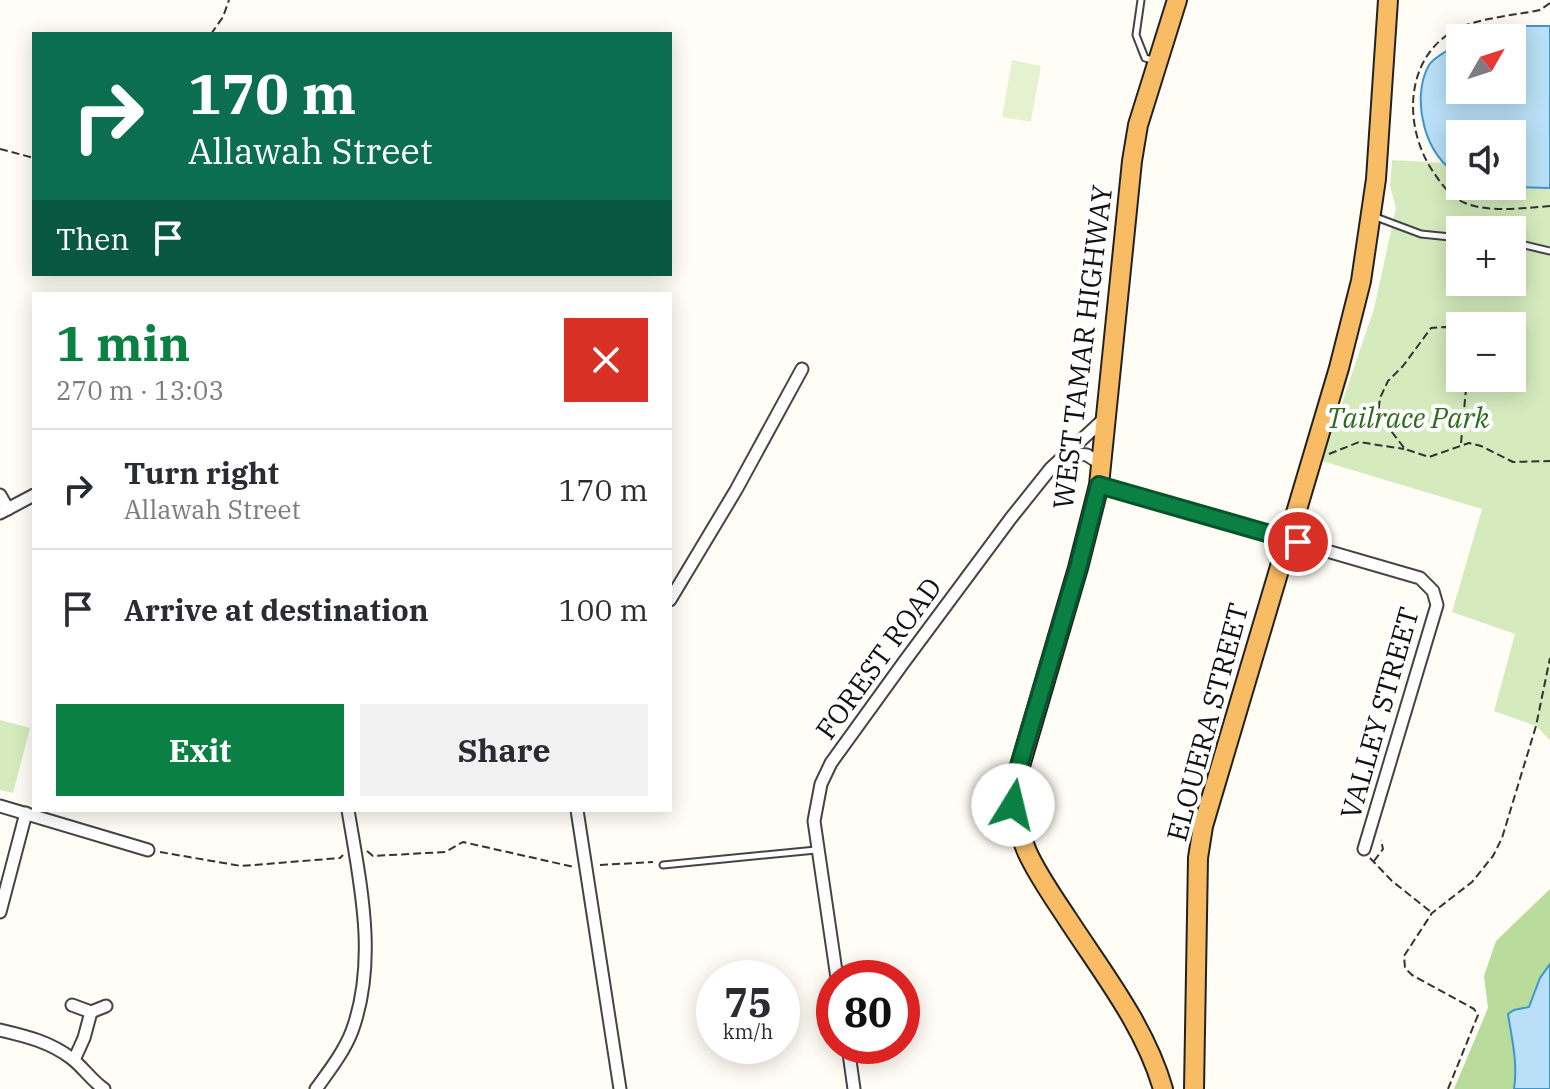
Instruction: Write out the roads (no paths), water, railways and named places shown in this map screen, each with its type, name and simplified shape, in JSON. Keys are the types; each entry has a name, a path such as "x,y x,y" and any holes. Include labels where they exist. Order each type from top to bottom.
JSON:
{"highway":[{"name":"WEST TAMAR HIGHWAY","path":"1163,1089 1134,1023 1030,859 1015,822 1013,805 1016,776 1078,568 1099,485 1132,161 1138,125 1177,0"},
{"name":"ELOUERA STREET","path":"1194,1089 1198,873 1203,826 1361,281 1372,215 1388,1"}],"street":[{"path":"672,597 736,490 802,369"},
{"name":"FOREST ROAD","path":"834,960 817,850 815,805 831,763 1011,518 1051,468 1107,416"},
{"path":"1068,453 1087,455 1101,464"},
{"path":"1099,485 1287,539"},
{"path":"0,495 4,511 32,496"},
{"name":"VALLEY STREET","path":"1287,539 1420,578 1433,591 1437,605 1364,849"},
{"path":"0,806 148,850"},
{"path":"316,1089 351,1034 362,999 367,962 348,812"},
{"path":"577,812 578,867 620,1089"},
{"path":"0,912 26,813"},
{"path":"72,1005 91,1012 106,1006"},
{"path":"74,1060 91,1012"},
{"path":"0,1030 31,1037 74,1060 104,1089"},
{"path":"851,1064 854,1089"}],"lane":[{"path":"1141,0 1136,35 1145,58 1157,61"},
{"path":"1372,215 1421,234 1446,237"},
{"path":"1526,245 1550,251"},
{"path":"663,865 817,850"}],"water":[{"path":"1526,26 1550,26 1550,188 1526,187 1526,120 1446,120 1446,165 1438,156 1424,126 1421,94 1429,65 1446,51 1446,104 1526,104"},
{"path":"1550,964 1550,1089 1514,1089 1515,1061 1508,1014 1529,1007 1540,978"}],"park label":[{"name":"Tailrace Park","path":"1408,417"}]}
